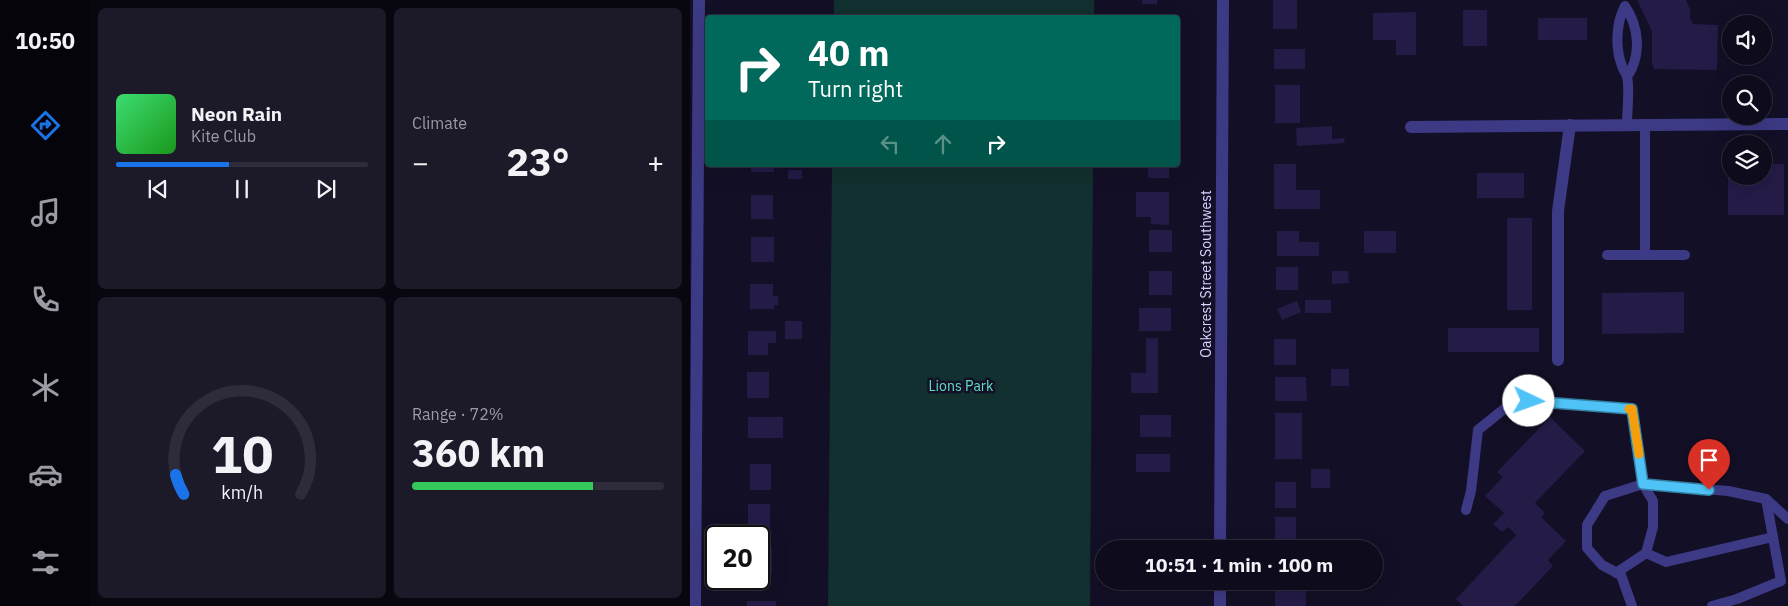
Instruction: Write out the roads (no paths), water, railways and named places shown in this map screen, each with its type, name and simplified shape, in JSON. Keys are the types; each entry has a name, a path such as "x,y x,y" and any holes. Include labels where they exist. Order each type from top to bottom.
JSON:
{"street":[{"path":"695,606 699,0"},
{"name":"Oakcrest Street Southwest","path":"1220,540 1222,0"},
{"path":"1411,126 1788,124"},
{"path":"1558,360 1558,211 1570,125"},
{"path":"1220,590 1220,606"}],"lane":[{"path":"1624,3 1636,28 1637,48 1634,67 1627,77"},
{"path":"1624,3 1618,29 1618,51 1627,77 1627,124"},
{"path":"1644,124 1645,255"},
{"path":"1607,254 1685,255"},
{"path":"1466,510 1471,491 1478,430 1504,409 1529,401 1632,409 1643,484 1654,501 1653,527 1646,553 1616,573"},
{"path":"1632,606 1621,575 1602,565 1587,548 1586,526 1606,496 1643,484 1728,492 1766,499 1788,518"},
{"path":"1712,606 1737,599 1781,581 1766,499"},
{"path":"1646,553 1666,562 1773,538"}],"park label":[{"name":"Lions Park","path":"961,386"}]}
